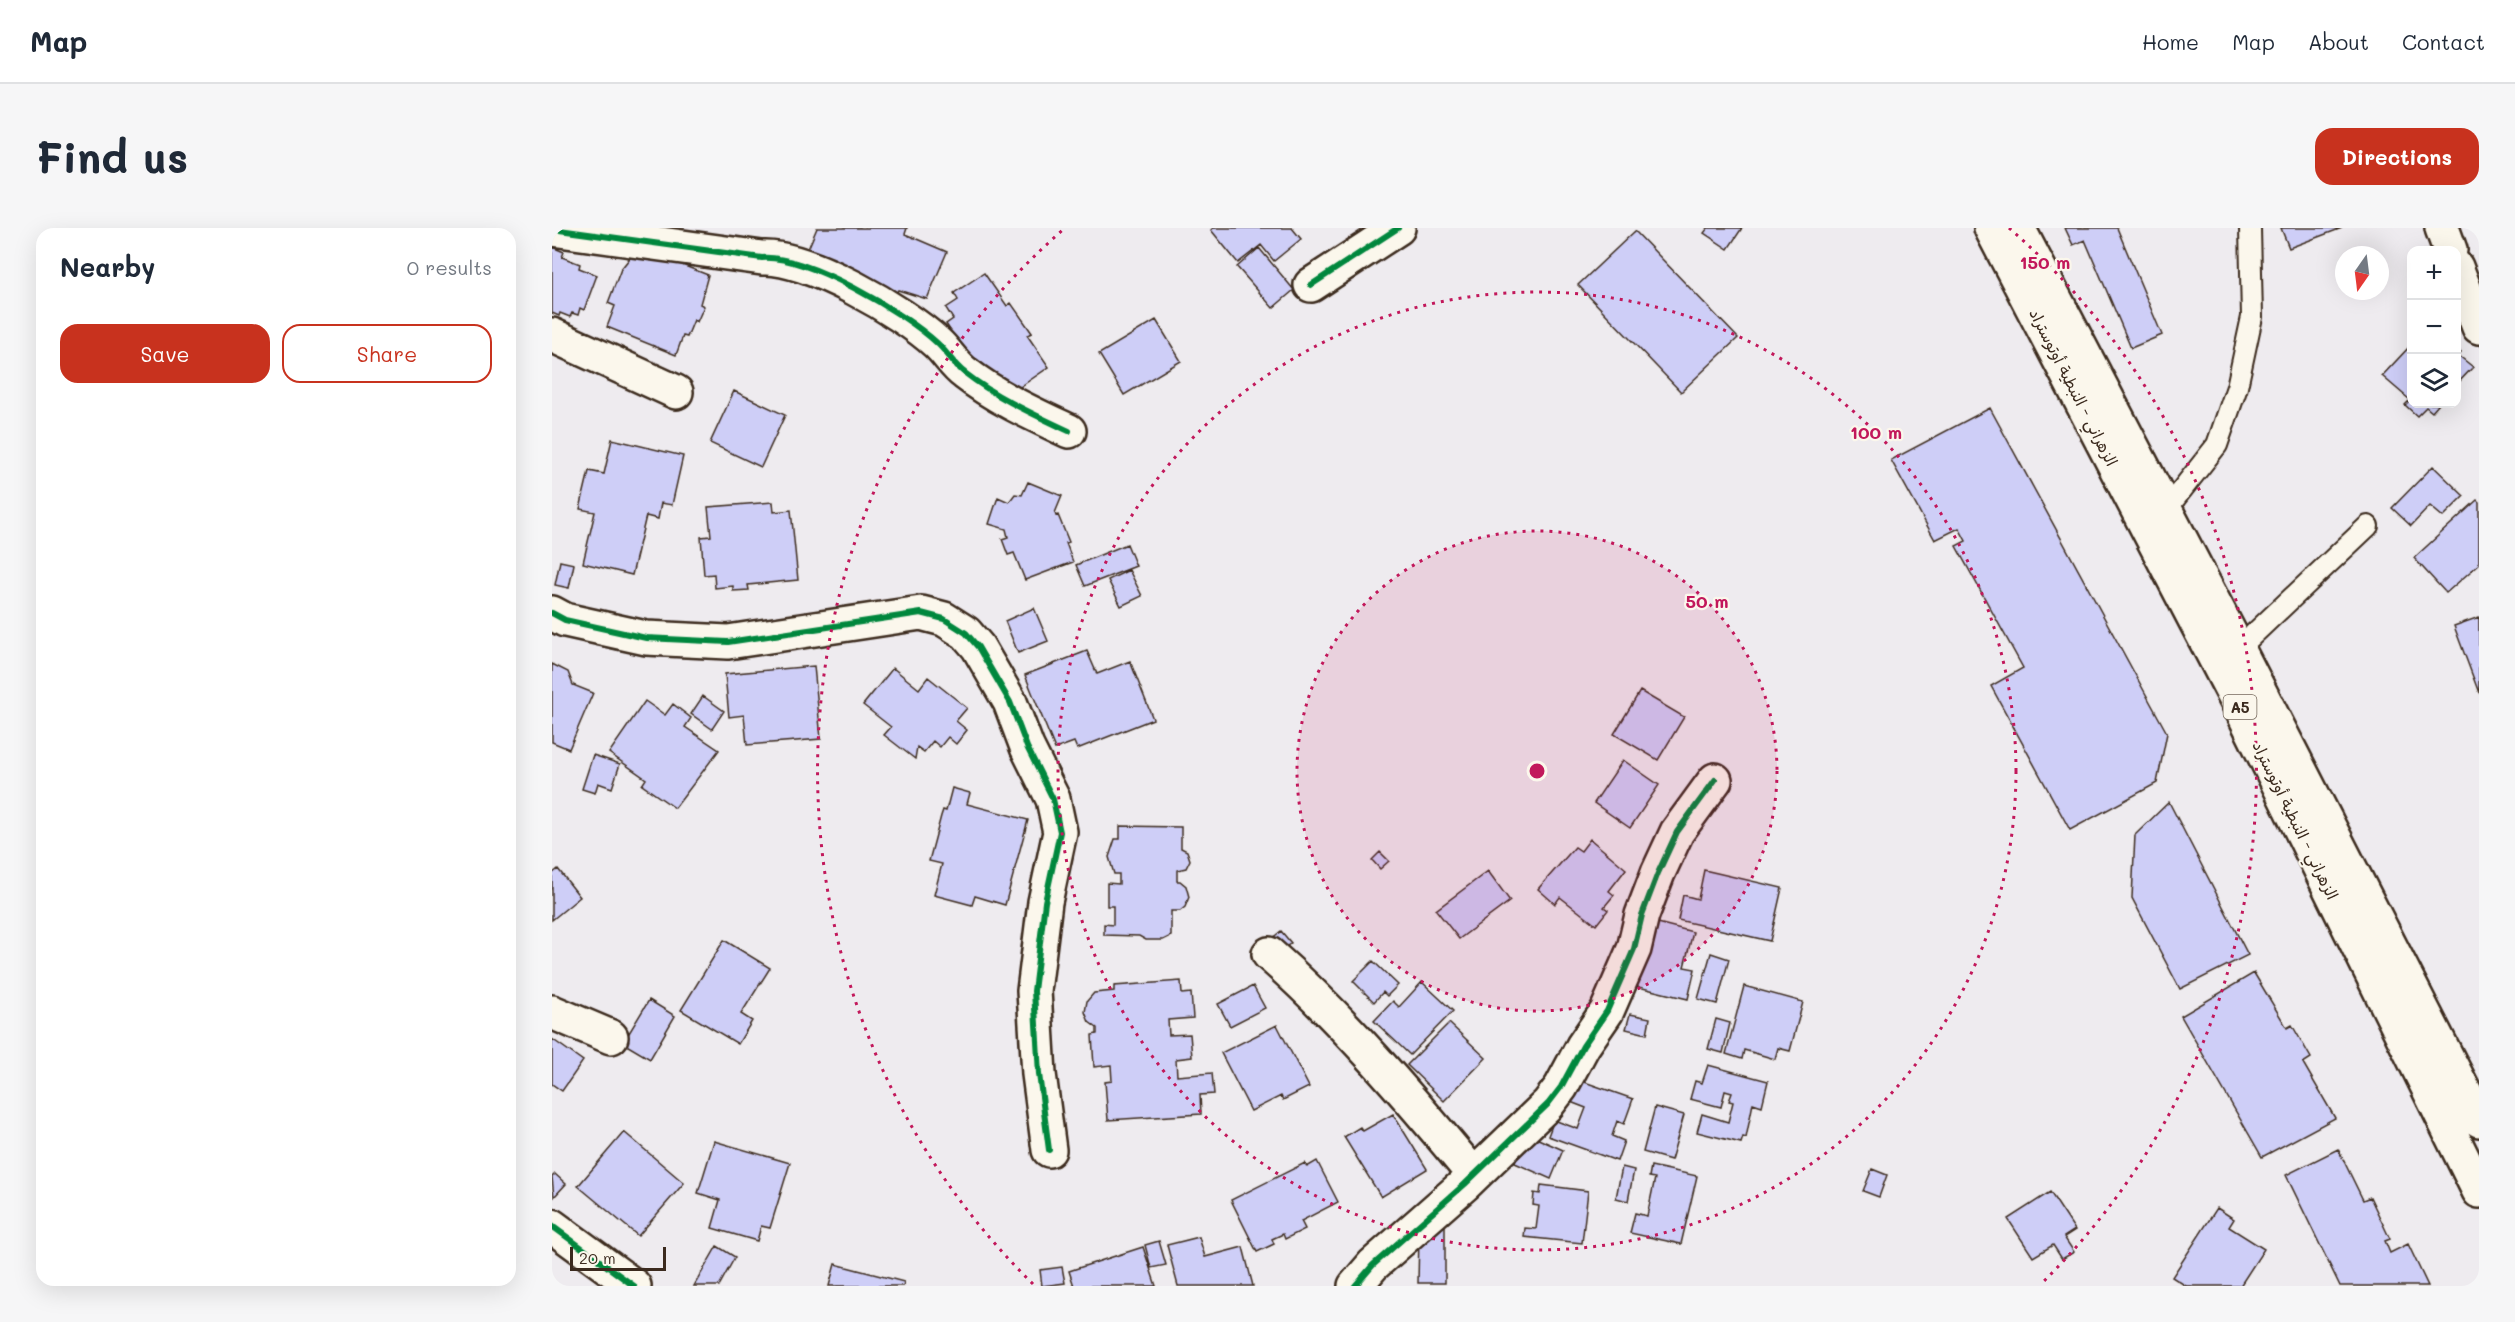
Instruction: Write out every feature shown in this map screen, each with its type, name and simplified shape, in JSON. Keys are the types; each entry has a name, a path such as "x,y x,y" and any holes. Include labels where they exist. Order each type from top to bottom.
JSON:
{"main road":[{"path":"1311,285 1398,228"},
{"name":"الزهراني - النبطية أوتوستراد","path":"1991,228 2240,706 2479,1191"},
{"name":"الزهراني - النبطية أوتوستراد","path":"2018,228 2164,512 2238,649 2479,1120"},
{"path":"2442,228 2449,246"},
{"path":"552,230 762,258 776,257 807,267 874,299 909,321 937,343 971,378 1005,400 1069,431"},
{"path":"2461,278 2479,327"},
{"path":"552,335 676,392"},
{"path":"552,613 565,620 657,639 728,642 921,613 944,619 966,633 978,647 1010,702 1027,747 1053,799 1060,832 1046,902 1034,991 1039,1074 1049,1150"},
{"path":"1355,1286 1373,1265 1548,1104 1606,1011 1634,949 1642,915 1677,832 1715,780"},
{"path":"1269,954 1302,983 1404,1091 1473,1174"},
{"path":"552,1012 610,1037"},
{"path":"554,1231 634,1286"}],"lane":[{"path":"2164,512 2217,445 2237,387 2252,317 2250,228"},
{"path":"2238,649 2368,526"}],"building":[{"path":"817,228 907,228 905,234 947,252 927,299 898,290 896,294 823,263 826,257 808,249"},
{"path":"1213,228 1292,228 1301,239 1274,261 1261,245 1238,263 1211,230"},
{"path":"1708,228 1742,228 1728,249 1704,233"},
{"path":"2065,228 2117,228 2162,335 2131,348 2085,240 2073,245"},
{"path":"2281,228 2342,228 2289,248"},
{"path":"1635,231 1738,338 1681,392 1578,285"},
{"path":"552,247 564,252 562,257 580,264 579,268 597,275 584,310 580,308 578,315 572,313 570,317 552,313"},
{"path":"638,248 708,275 700,304 704,306 697,322 694,320 687,337 683,336 676,355 607,327 615,306 608,303 621,269"},
{"path":"1259,248 1294,290 1273,308 1237,267"},
{"path":"984,273 1007,306 1011,303 1032,333 1027,335 1049,367 1017,389 1014,385 1004,392 983,379 946,324 953,319 946,308 958,300 954,293"},
{"path":"1156,320 1181,361 1124,395 1099,354"},
{"path":"2407,349 2407,397 2382,376"},
{"path":"2461,357 2473,367 2461,380"},
{"path":"734,391 785,415 761,467 710,443"},
{"path":"1990,408 2167,733 2157,783 2070,830 1991,686 2023,668 1956,546 1966,541 1959,528 1935,540 1891,460"},
{"path":"2408,408 2425,408 2417,416"},
{"path":"612,439 683,456 672,505 661,503 658,519 646,516 632,575 583,563 595,512 580,509 589,471 604,474"},
{"path":"2433,466 2464,496 2443,517 2430,506 2411,526 2392,508"},
{"path":"1028,482 1062,496 1055,513 1056,516 1058,515 1069,542 1066,543 1073,562 1025,580 1014,553 1008,555 1002,539 1008,537 1006,529 989,524 998,497 1009,502 1015,494 1022,495"},
{"path":"2477,500 2479,502 2479,564 2446,593 2414,558"},
{"path":"773,502 774,512 791,510 798,580 748,585 749,590 733,591 733,586 715,588 714,574 704,575 701,537 711,536 708,507"},
{"path":"1127,544 1136,566 1085,586 1076,565"},
{"path":"560,561 574,564 569,588 555,585"},
{"path":"1129,570 1142,596 1121,606 1108,580"},
{"path":"1034,608 1048,641 1018,653 1005,621"},
{"path":"2479,617 2479,693 2454,626"},
{"path":"1087,651 1097,674 1130,661 1153,719 1077,749 1074,742 1055,749 1025,675"},
{"path":"552,664 568,672 573,685 593,693 569,749 552,742"},
{"path":"814,666 821,739 747,745 744,715 729,717 725,674"},
{"path":"893,668 919,689 928,677 967,708 956,721 967,730 956,744 948,737 940,747 933,741 924,752 917,747 915,759 884,735 891,727 863,705"},
{"path":"1640,691 1684,717 1658,760 1614,734"},
{"path":"703,696 724,711 712,729 691,714"},
{"path":"645,701 665,715 673,704 691,718 685,727 719,750 675,808 642,785 646,779 609,753"},
{"path":"593,755 620,764 612,788 598,783 595,793 582,789"},
{"path":"1623,760 1659,785 1630,828 1594,803"},
{"path":"952,788 970,793 967,804 1028,820 1005,905 975,896 972,905 934,895 942,864 929,861 941,816 943,810 946,811"},
{"path":"2169,802 2248,955 2180,989 2132,898 2135,835"},
{"path":"1120,826 1181,827 1181,848 1187,851 1190,860 1186,868 1177,870 1177,881 1186,886 1189,897 1185,907 1180,911 1171,911 1171,936 1163,940 1146,940 1139,936 1104,935 1104,924 1113,925 1113,906 1107,906 1107,883 1119,884 1119,874 1114,874 1109,857 1115,839 1120,839"},
{"path":"1590,839 1626,869 1609,891 1614,895 1604,907 1608,910 1596,925 1560,897 1555,904 1538,889 1575,847 1581,851"},
{"path":"1380,852 1389,861 1380,869 1372,860"},
{"path":"558,869 580,897 552,920 552,874"},
{"path":"1704,870 1782,888 1770,941 1678,920 1683,895 1698,899"},
{"path":"1488,871 1510,901 1459,939 1436,910"},
{"path":"1654,922 1693,932 1684,967 1695,969 1688,999 1630,985"},
{"path":"1281,931 1291,943 1281,951 1271,939"},
{"path":"724,940 770,968 741,1014 752,1021 738,1044 681,1010"},
{"path":"1711,953 1729,959 1717,1004 1698,999"},
{"path":"1373,961 1398,985 1387,996 1383,992 1374,1002 1353,981"},
{"path":"2254,973 2287,1028 2292,1025 2311,1058 2303,1063 2335,1118 2262,1157 2181,1016"},
{"path":"1181,981 1182,994 1191,993 1193,1018 1168,1020 1169,1035 1190,1034 1192,1057 1176,1059 1177,1076 1212,1073 1214,1094 1200,1095 1201,1114 1108,1120 1105,1082 1112,1081 1111,1065 1094,1067 1092,1035 1097,1034 1097,1028 1089,1022 1085,1012 1087,1001 1094,993 1114,991 1114,986"},
{"path":"1422,982 1453,1011 1410,1055 1374,1021 1393,1001 1399,1007"},
{"path":"1253,986 1265,1008 1230,1026 1218,1004"},
{"path":"1744,986 1803,1002 1790,1051 1778,1048 1775,1059 1744,1050 1742,1059 1726,1054"},
{"path":"649,1000 675,1016 650,1059 623,1043"},
{"path":"1630,1014 1650,1018 1647,1034 1626,1029"},
{"path":"1716,1019 1730,1023 1723,1053 1708,1049"},
{"path":"1449,1023 1486,1058 1444,1101 1407,1065"},
{"path":"1277,1025 1309,1087 1283,1100 1281,1096 1251,1111 1221,1053"},
{"path":"552,1039 583,1061 562,1091 552,1084"},
{"path":"1708,1065 1768,1081 1762,1106 1753,1103 1746,1138 1743,1137 1741,1143 1697,1132 1702,1114 1728,1122 1733,1102 1729,1101 1732,1093 1725,1091 1721,1107 1690,1099 1695,1081 1702,1083"},
{"path":"1576,1079 1633,1099 1624,1124 1617,1121 1612,1136 1624,1141 1617,1161 1548,1136 1554,1120 1578,1129 1586,1108 1568,1101"},
{"path":"1655,1107 1684,1115 1671,1160 1643,1152"},
{"path":"1393,1114 1427,1169 1381,1197 1344,1137 1360,1127 1363,1131"},
{"path":"624,1132 684,1183 638,1236 578,1186"},
{"path":"1527,1134 1563,1150 1551,1179 1515,1163"},
{"path":"714,1141 790,1163 770,1228 761,1226 757,1241 712,1228 720,1200 698,1193"},
{"path":"2338,1149 2363,1200 2370,1197 2390,1239 2385,1241 2390,1253 2408,1244 2428,1286 2340,1286 2286,1175"},
{"path":"1317,1161 1338,1202 1301,1221 1305,1229 1285,1239 1283,1234 1272,1239 1274,1244 1257,1252 1231,1200 1305,1163 1307,1167"},
{"path":"1651,1166 1697,1176 1681,1244 1630,1233 1635,1213 1647,1216 1655,1178 1649,1177"},
{"path":"1622,1167 1634,1170 1628,1201 1616,1198"},
{"path":"1872,1169 1887,1175 1879,1197 1863,1191"},
{"path":"555,1174 566,1184 554,1197 552,1177"},
{"path":"1541,1185 1588,1191 1582,1243 1524,1237 1525,1228 1536,1229 1539,1206 1533,1205 1534,1193 1540,1194"},
{"path":"2050,1192 2075,1230 2064,1237 2074,1252 2062,1259 2053,1245 2033,1257 2008,1219"},
{"path":"2217,1208 2234,1219 2229,1227 2264,1249 2240,1286 2186,1286 2172,1277"},
{"path":"1429,1226 1445,1226 1445,1283 1418,1283 1419,1235"},
{"path":"1199,1237 1205,1257 1243,1247 1253,1286 1178,1286 1167,1245"},
{"path":"1159,1241 1166,1265 1151,1268 1145,1245"},
{"path":"717,1246 735,1257 719,1286 694,1286"},
{"path":"1143,1247 1156,1286 1074,1286 1069,1271"},
{"path":"835,1264 904,1282 903,1286 829,1286"},
{"path":"1062,1267 1065,1283 1042,1286 1040,1270"}],"cycle path":[{"path":"1311,285 1398,228"},
{"path":"552,229 781,260 828,275 879,302 922,330 961,370 977,382 1015,405 1069,431"},
{"path":"552,613 565,620 646,638 728,642 921,613 944,619 966,633 978,647 1010,702 1027,747 1053,799 1060,832 1045,902 1034,991 1039,1074 1049,1150"},
{"path":"1355,1286 1373,1265 1465,1184 1548,1104 1561,1087 1583,1046 1607,1011 1634,949 1642,915 1658,873 1677,832 1715,780"},
{"path":"552,1226 634,1286"}]}
